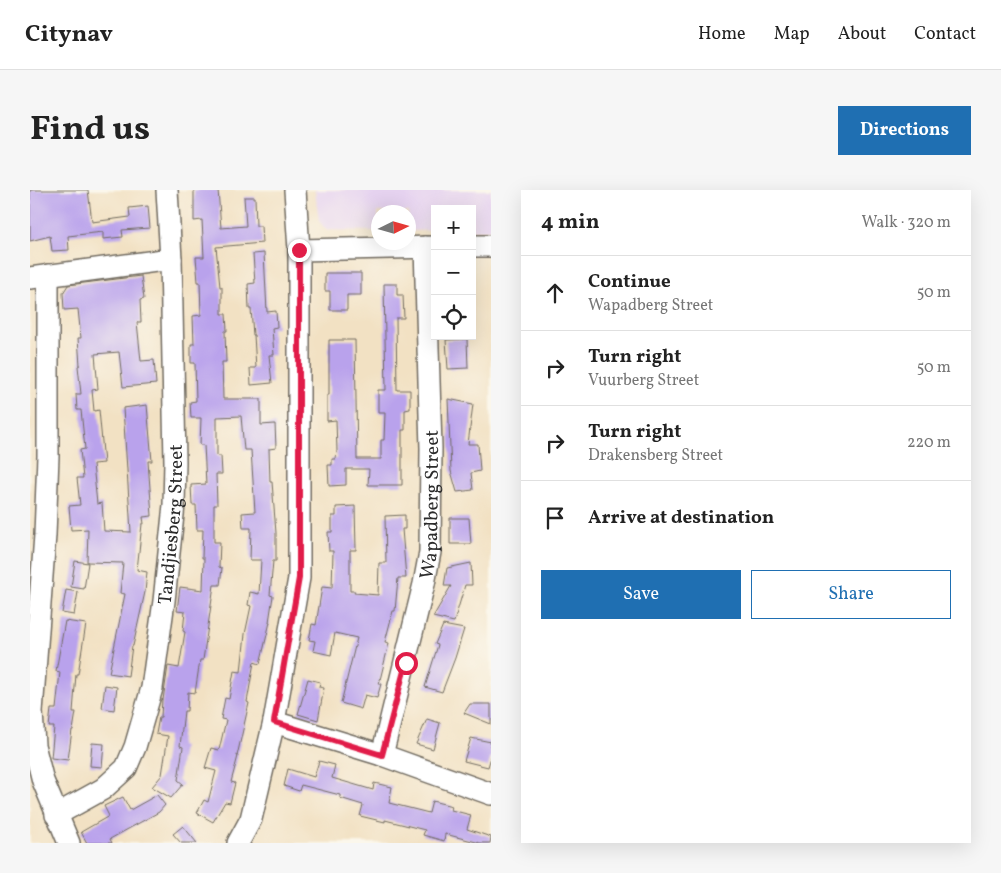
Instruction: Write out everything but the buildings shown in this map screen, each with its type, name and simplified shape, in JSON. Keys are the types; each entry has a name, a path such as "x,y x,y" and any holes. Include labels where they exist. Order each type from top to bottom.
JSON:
{"street":[{"name":"Tandjiesberg Street","path":"56,815 103,789 126,768 135,747 152,688 174,505 175,453 167,190"},
{"path":"238,843 250,819 274,722 299,578 299,250 295,190"},
{"path":"476,246 491,246"},
{"path":"299,250 430,247"},
{"name":"Wapadberg Street","path":"382,755 424,584 430,552 430,247"},
{"path":"69,843 43,781 36,754 32,712 44,563 48,456 39,276 170,259"},
{"path":"274,722 382,755 491,794"}],"shaded area":[{"path":"315,190 491,190 491,230 476,230 476,205 431,205 431,230 416,231 416,205 371,205 371,231 326,230 319,221"}],"route":[{"path":"299,250 299,578 274,722 382,755 406,663"}]}
